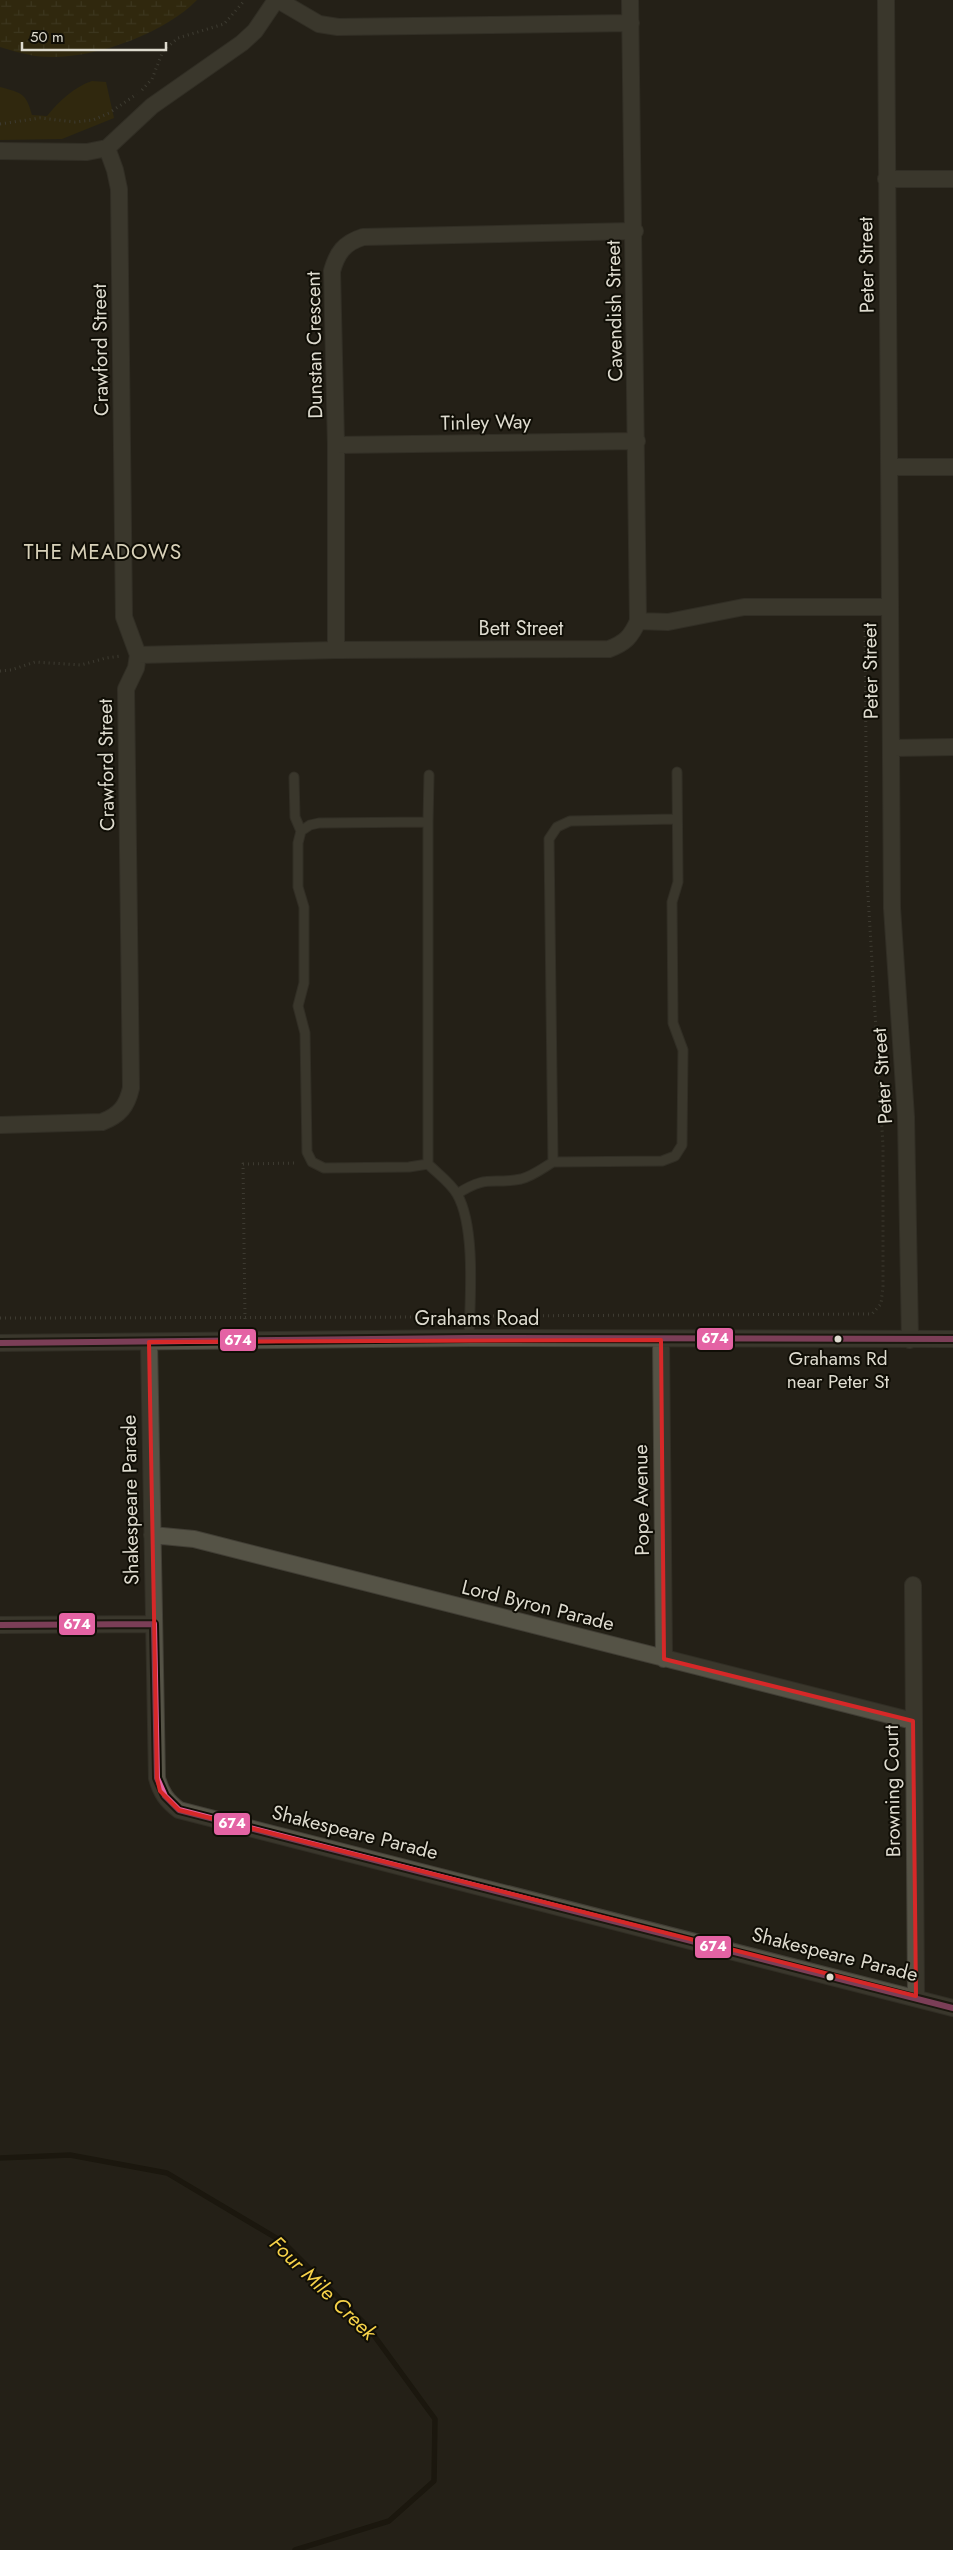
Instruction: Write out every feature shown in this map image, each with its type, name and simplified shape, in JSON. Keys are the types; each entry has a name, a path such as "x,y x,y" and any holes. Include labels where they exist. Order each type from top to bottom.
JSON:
{"street":[{"path":"0,151 87,152 107,148 152,106 242,43 255,31 277,0 319,24 338,27 631,23"},
{"name":"Cavendish Street","path":"630,0 635,231 638,622"},
{"name":"Peter Street","path":"886,0 892,908 906,1117 910,1340"},
{"name":"Crawford Street","path":"0,1124 102,1122 116,1116 127,1104 131,1088 126,690 136,668 138,655 124,617 119,189 107,148"},
{"path":"886,179 953,179"},
{"name":"Dunstan Crescent","path":"336,650 336,445 332,271 335,258 343,247 363,238 635,231"},
{"name":"Tinley Way","path":"336,445 636,441"},
{"path":"890,468 953,467"},
{"path":"638,622 668,622 744,607 890,607"},
{"name":"Bett Street","path":"138,655 336,650 609,649 626,640 638,622"},
{"path":"892,748 953,747"},
{"name":"Grahams Road","path":"0,1343 469,1338 661,1340 953,1339"},
{"name":"Pope Avenue","path":"661,1340 664,1659"},
{"name":"Shakespeare Parade","path":"149,1342 156,1778 160,1790 168,1802 179,1810 916,1996 953,2008"},
{"name":"Lord Byron Parade","path":"152,1534 194,1539 664,1659 913,1720"},
{"name":"Browning Court","path":"913,1585 916,1996"},
{"path":"0,1625 154,1624"}],"lane":[{"path":"457,1194 474,1183 486,1180 521,1178 536,1173 553,1162 662,1161 675,1156 682,1146 683,1050 673,1023 672,902 678,882 677,772"},
{"path":"430,775 428,822 428,1164 457,1194 466,1225 470,1251 469,1338"},
{"path":"294,777 295,817 301,831 298,843 298,888 304,908 304,983 298,1006 305,1033 307,1152 312,1162 324,1168 409,1167 428,1164"},
{"path":"553,1162 549,839 557,827 570,821 677,819"},
{"path":"301,831 310,825 320,823 428,822"}],"path":[{"path":"0,124 40,118 74,122 93,120 109,114 143,90 152,79 163,51 178,38 224,24 245,0"},
{"path":"0,671 11,670 35,662 81,665 106,658 138,655"},
{"path":"246,1340 243,1164 312,1162"}],"highlighted area":[{"path":"661,1340 664,1659 913,1721 916,1996 179,1810 160,1791 157,1778 149,1342"}],"green space":[{"path":"0,0 197,0 182,13 163,25 119,45 72,56 50,57 30,55 0,47"},
{"path":"92,81 106,82 114,118 62,139 0,140 0,87 22,95 28,102 32,115 47,116 67,95"}],"waterway":[{"name":"Four Mile Creek","path":"0,2158 70,2155 167,2173 283,2242 367,2326 435,2419 434,2481 389,2521 295,2550"}],"transit line":[{"name":"674","path":"0,1343 469,1338 953,1339"},
{"name":"674","path":"154,1624 157,1778 165,1796 179,1810 953,2008"},
{"name":"674","path":"0,1625 154,1624"}],"place":[{"name":"Grahams Rd near Peter St","path":"838,1339"}],"district":[{"name":"THE MEADOWS","path":"103,552"}]}
